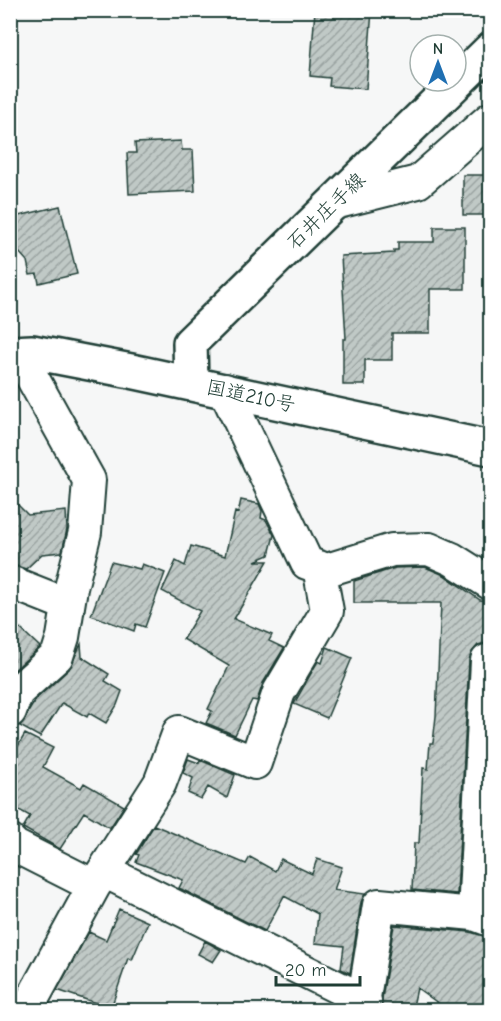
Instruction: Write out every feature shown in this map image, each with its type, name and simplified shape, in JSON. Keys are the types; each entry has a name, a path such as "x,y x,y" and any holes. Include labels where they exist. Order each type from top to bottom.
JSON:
{"main road":[{"name":"石井庄手線","path":"191,383 190,343 490,50"},
{"name":"国道210号","path":"14,352 32,352 191,383 490,448"}],"street":[{"path":"334,203 418,182 490,118"},
{"path":"10,711 17,692 57,656 85,532 89,480 14,352"},
{"path":"225,390 307,563 327,570 392,550 429,549 452,559 490,583"},
{"path":"30,1011 35,994 99,879 160,783 179,732 255,763 279,692 327,611 319,567"},
{"path":"10,582 69,605"},
{"path":"10,841 15,846 99,879 364,1006 379,905 482,917 487,661"}],"building":[{"path":"315,10 372,10 366,89 329,86 330,78 310,76"},
{"path":"181,141 182,150 193,150 195,191 129,194 127,153 136,153 135,143"},
{"path":"463,175 490,175 490,215 463,215"},
{"path":"60,206 77,274 39,283 37,274 30,275 27,261 10,242 10,218"},
{"path":"434,227 465,227 465,289 430,289 430,333 392,333 392,360 365,360 365,385 343,385 343,339 346,339 341,256 394,253 394,250 398,250 398,242 434,242"},
{"path":"10,497 28,515 66,511 67,529 62,552 42,554 26,569 10,564"},
{"path":"241,500 259,504 262,511 261,518 266,520 274,535 269,555 255,561 268,561 234,619 272,635 269,641 284,648 263,683 257,701 252,700 235,735 206,723 212,711 208,709 229,666 183,639 200,611 162,591 176,561 185,566 191,546 225,556 235,512 238,513"},
{"path":"111,562 140,569 142,564 165,573 145,627 136,624 134,631 91,615"},
{"path":"425,567 444,575 480,600 489,601 490,610 490,642 478,645 469,660 457,894 412,890 414,843 419,843 423,768 428,769 430,743 433,743 436,716 441,603 354,603 354,581 395,568"},
{"path":"10,619 40,647 10,674"},
{"path":"81,644 82,657 109,674 105,681 122,691 106,723 89,713 87,717 62,703 40,737 20,726 36,699 69,669"},
{"path":"327,647 352,658 327,718 294,704 318,661 322,663"},
{"path":"25,734 53,748 43,767 81,788 84,783 124,806 110,828 84,812 60,849 23,828 30,816 10,805 10,759"},
{"path":"188,759 199,763 200,760 235,775 227,798 208,787 201,799 188,793 193,778 183,773"},
{"path":"154,825 246,864 250,857 275,871 281,859 312,874 317,859 342,867 334,890 365,894 361,902 350,973 341,969 344,946 315,943 318,914 284,896 265,931 179,888 183,880 136,862 139,855 136,854"},
{"path":"119,909 148,922 132,960 128,958 111,1008 57,990 89,932 106,940"},
{"path":"394,925 470,932 490,938 490,1001 483,1011 449,1011 417,988 412,1011 380,1011"},
{"path":"205,941 221,950 213,962 198,954"}]}
